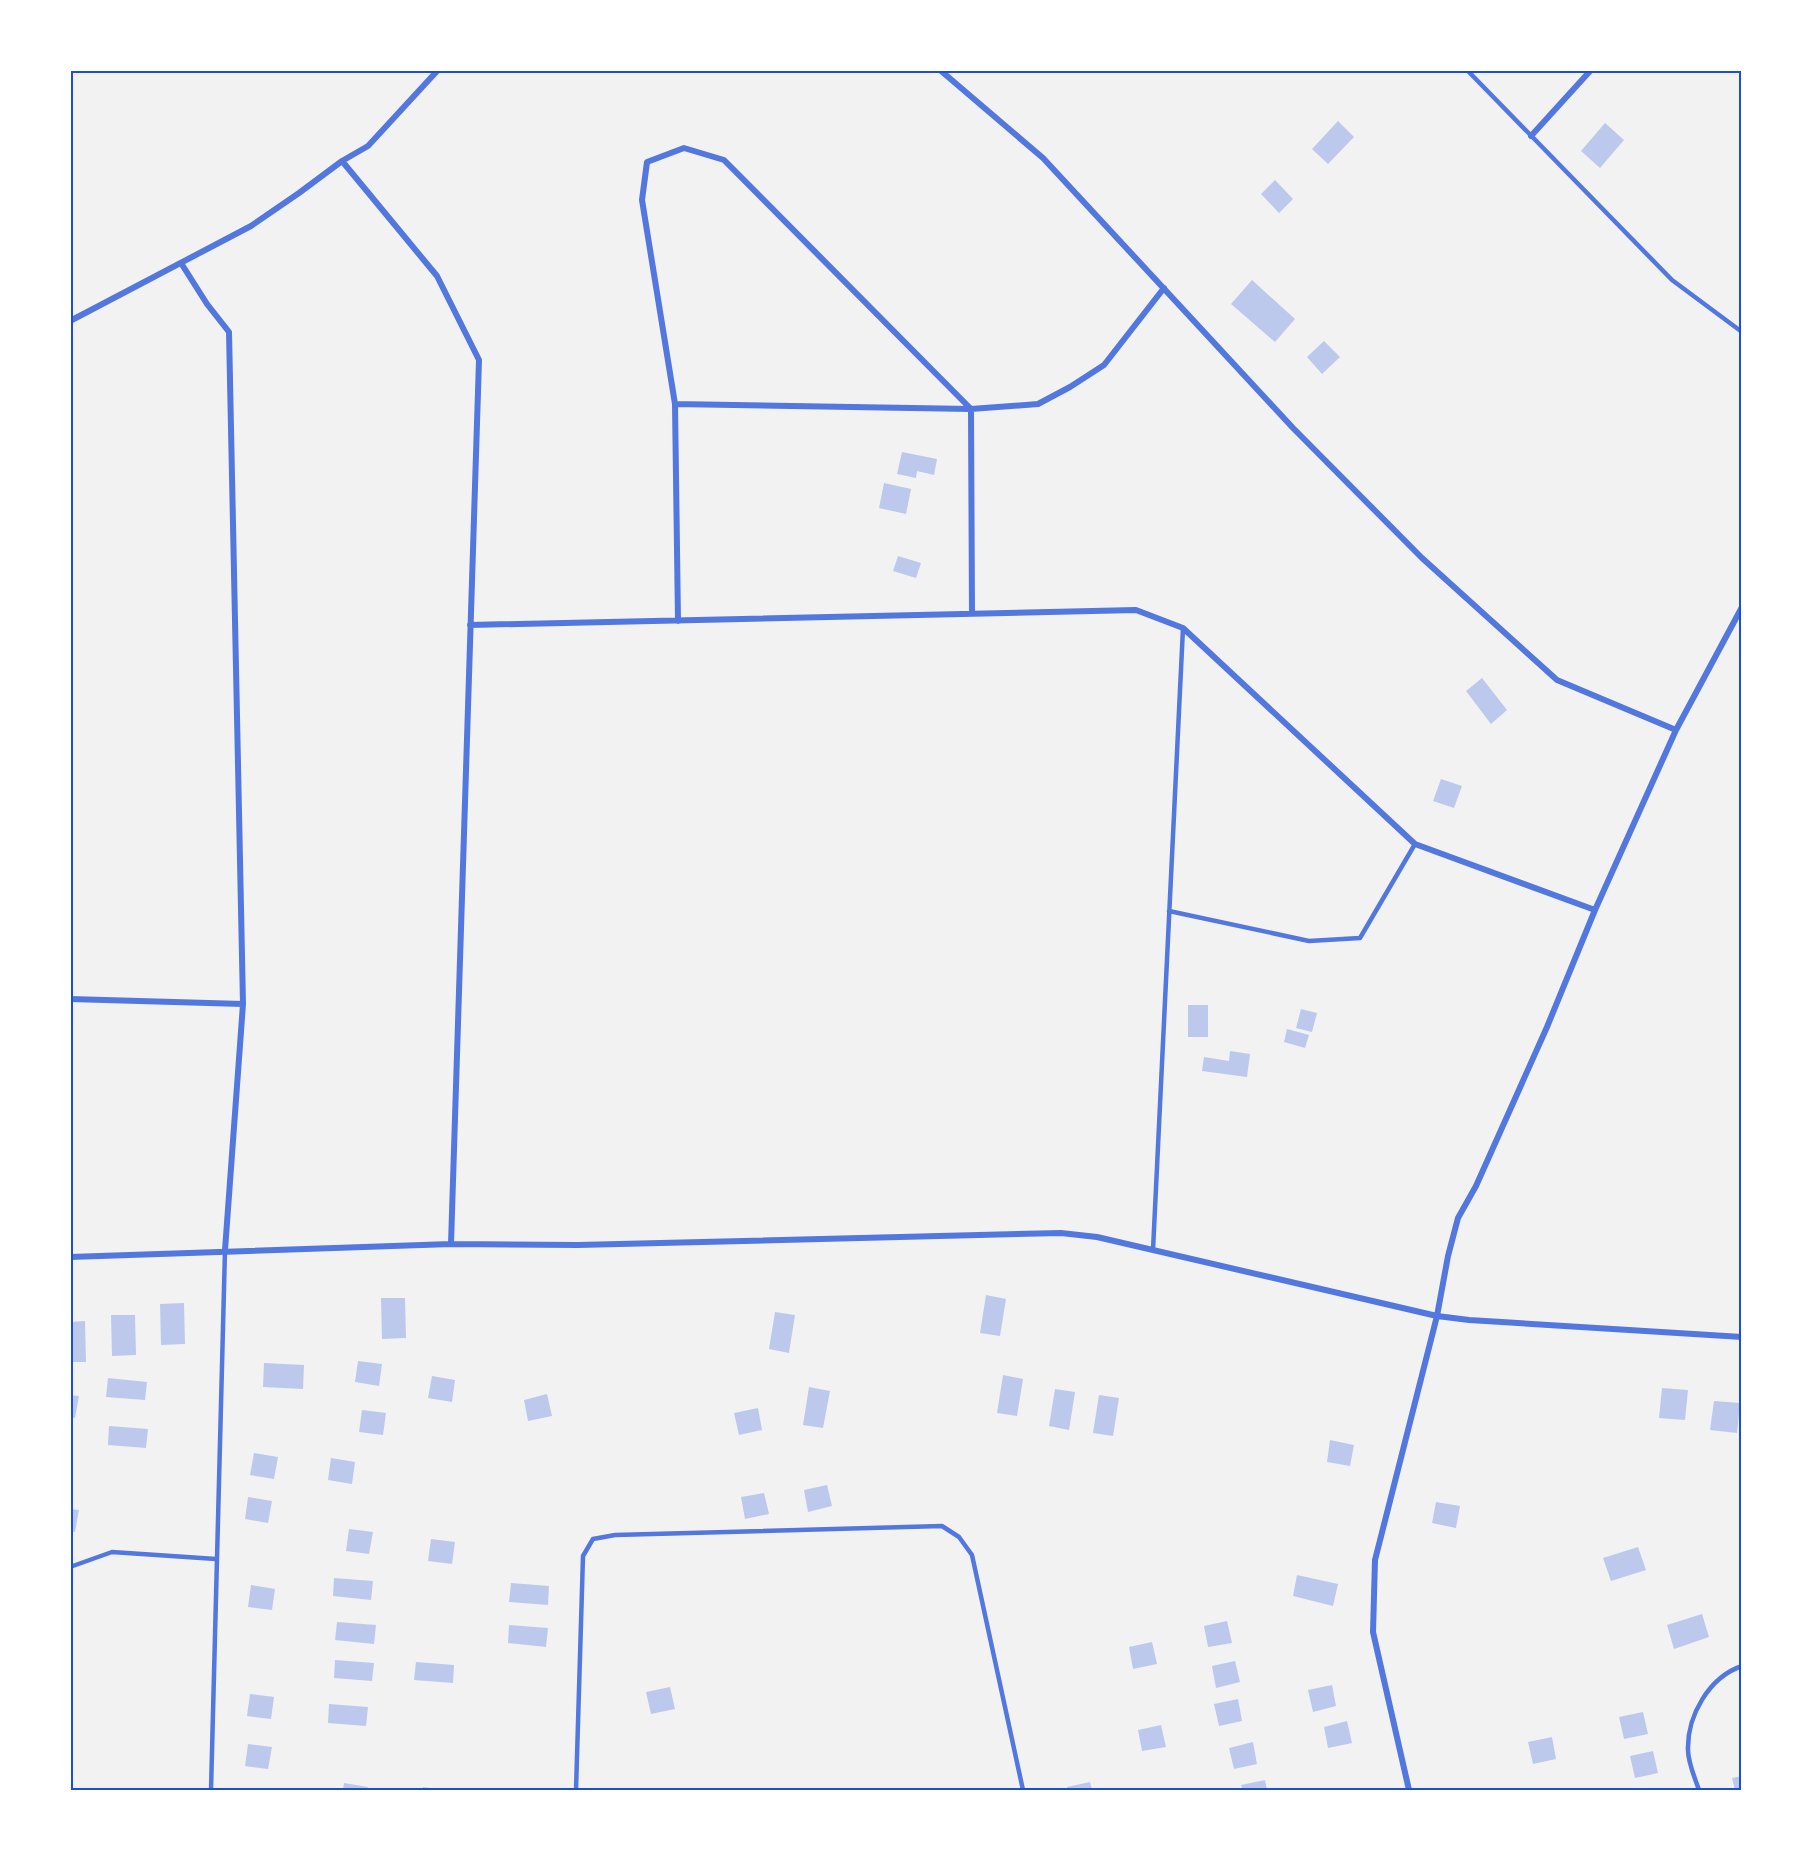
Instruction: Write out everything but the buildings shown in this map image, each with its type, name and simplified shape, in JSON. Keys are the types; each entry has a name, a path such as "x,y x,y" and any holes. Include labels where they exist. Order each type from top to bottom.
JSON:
{"street":[{"path":"70,321 251,226 342,161 368,146 438,70"},
{"path":"940,70 1043,158 1293,428 1422,558 1557,680 1676,730"},
{"path":"1531,136 1591,70"},
{"path":"678,621 675,404 642,200 647,162 684,147 724,160 971,409 972,614"},
{"path":"342,161 437,276 479,360 450,1244"},
{"path":"181,263 207,304 229,332 243,1004 225,1250"},
{"path":"675,404 971,409 1038,404 1104,365 1164,288"},
{"path":"1409,1791 1373,1632 1375,1560 1437,1316 1458,1218 1476,1186 1548,1028 1595,910 1676,730 1742,607"},
{"path":"470,625 1136,610 1183,628 1415,844 1595,910"},
{"path":"70,999 243,1004"},
{"path":"70,1257 450,1244 578,1245 1061,1233 1097,1237 1437,1316 1742,1337"}],"lane":[{"path":"1467,70 1672,280 1742,332"},
{"path":"1153,1250 1183,628"},
{"path":"1169,911 1309,941 1360,938 1415,844"},
{"path":"211,1791 225,1250"},
{"path":"576,1791 583,1556 593,1539 615,1535 942,1526 959,1537 972,1555 1023,1791"},
{"path":"70,1566 112,1552 216,1559"},
{"path":"1699,1791 1688,1750 1696,1707 1727,1671 1742,1666"}]}
